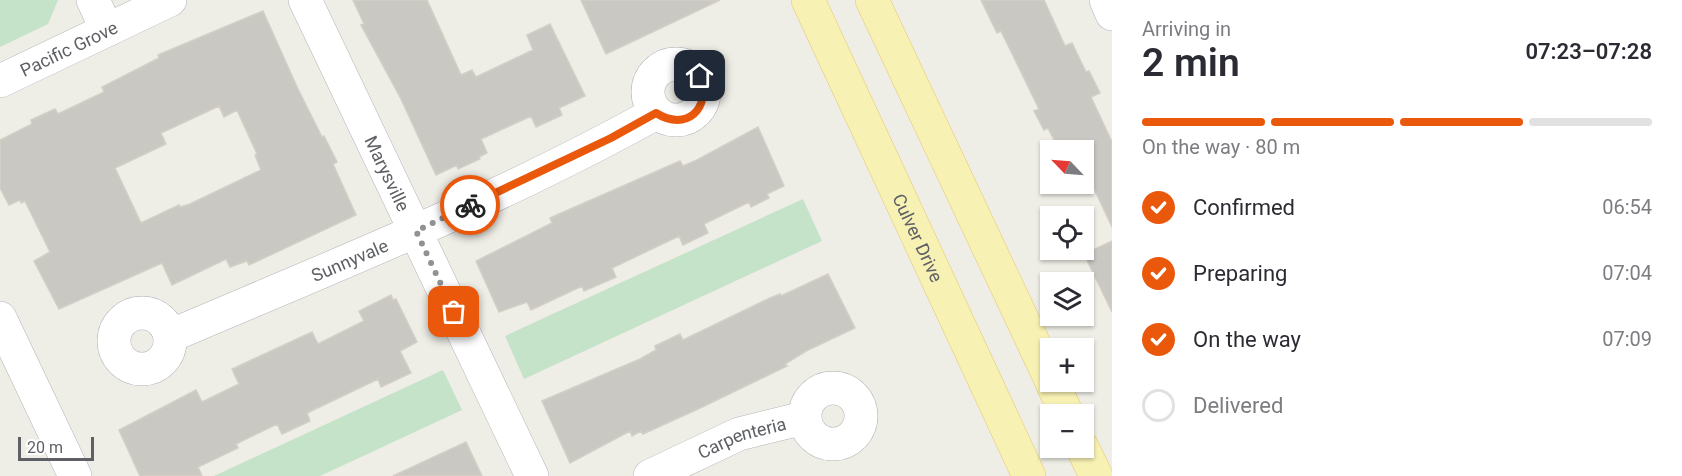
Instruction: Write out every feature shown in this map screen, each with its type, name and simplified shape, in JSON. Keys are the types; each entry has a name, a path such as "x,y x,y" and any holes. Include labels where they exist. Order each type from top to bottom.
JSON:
{"main road":[{"name":"Culver Drive","path":"808,0 1029,476"},
{"path":"872,0 1040,357"},
{"path":"1087,458 1096,476"}],"street":[{"path":"93,0 107,30"},
{"name":"Pacific Grove","path":"0,81 170,0"},
{"name":"Marysville","path":"305,0 532,476"},
{"path":"1106,0 1112,14"},
{"name":"Sunnyvale","path":"170,336 416,231 611,138 656,113"},
{"path":"0,318 75,476"},
{"name":"Carpenteria","path":"650,476 739,434 804,417"}],"green space":[{"path":"0,0 58,0 48,24 0,47"},
{"path":"803,199 822,241 524,379 505,336"},
{"path":"443,370 462,410 320,476 214,476"}],"building":[{"path":"353,0 427,0 461,75 472,70 476,77 533,50 527,35 550,24 585,96 559,108 562,115 536,127 531,116 481,139 487,153 479,157 480,159 458,169 457,165 436,175 401,99 361,25 364,24"},
{"path":"581,0 720,0 606,54"},
{"path":"981,0 1044,0 1065,46 1072,43 1086,72 1089,71 1100,93 1091,97 1112,142 1112,227 1094,189 1094,140 1054,140 1048,128 1044,130 1034,111 1039,109 1001,31 997,33"},
{"path":"263,11 297,87 337,162 333,164 356,215 249,265 247,261 230,267 226,259 172,285 162,263 59,309 34,261 50,252 25,201 21,203 20,200 9,205 0,188 0,140 32,124 31,120 55,109 58,114 104,92 102,87 159,58 158,55","holes":["219,106 224,117 237,110 257,154 255,155 261,170 190,204 180,207 179,205 141,223 115,168 166,144 161,133"]},
{"path":"758,127 784,186 767,194 769,198 751,207 749,202 704,224 708,233 683,245 679,236 612,268 616,277 584,291 582,286 531,310 527,302 499,312 476,261 552,223 550,218 680,161 683,166 697,160"},
{"path":"1112,241 1112,312 1087,260 1094,260 1094,249"},
{"path":"828,274 855,328 806,351 785,364 787,366 698,409 643,434 641,431 632,436 630,431 570,463 542,401 640,359 656,350 655,346 680,334 683,340 768,299 780,294 781,296"},
{"path":"391,295 393,300 396,299 417,342 400,351 411,373 381,387 378,379 307,413 310,421 282,434 277,424 236,444 238,448 198,467 202,476 140,476 119,430 196,390 202,402 239,384 232,369 312,332 318,344 364,321 359,311"},
{"path":"466,442 482,476 393,476"}],"way so far":[{"path":"454,312 416,231 470,205"}],"route":[{"path":"470,205 611,138 656,113 666,119 678,121 689,118 698,110 704,99 704,87 700,76"}]}
